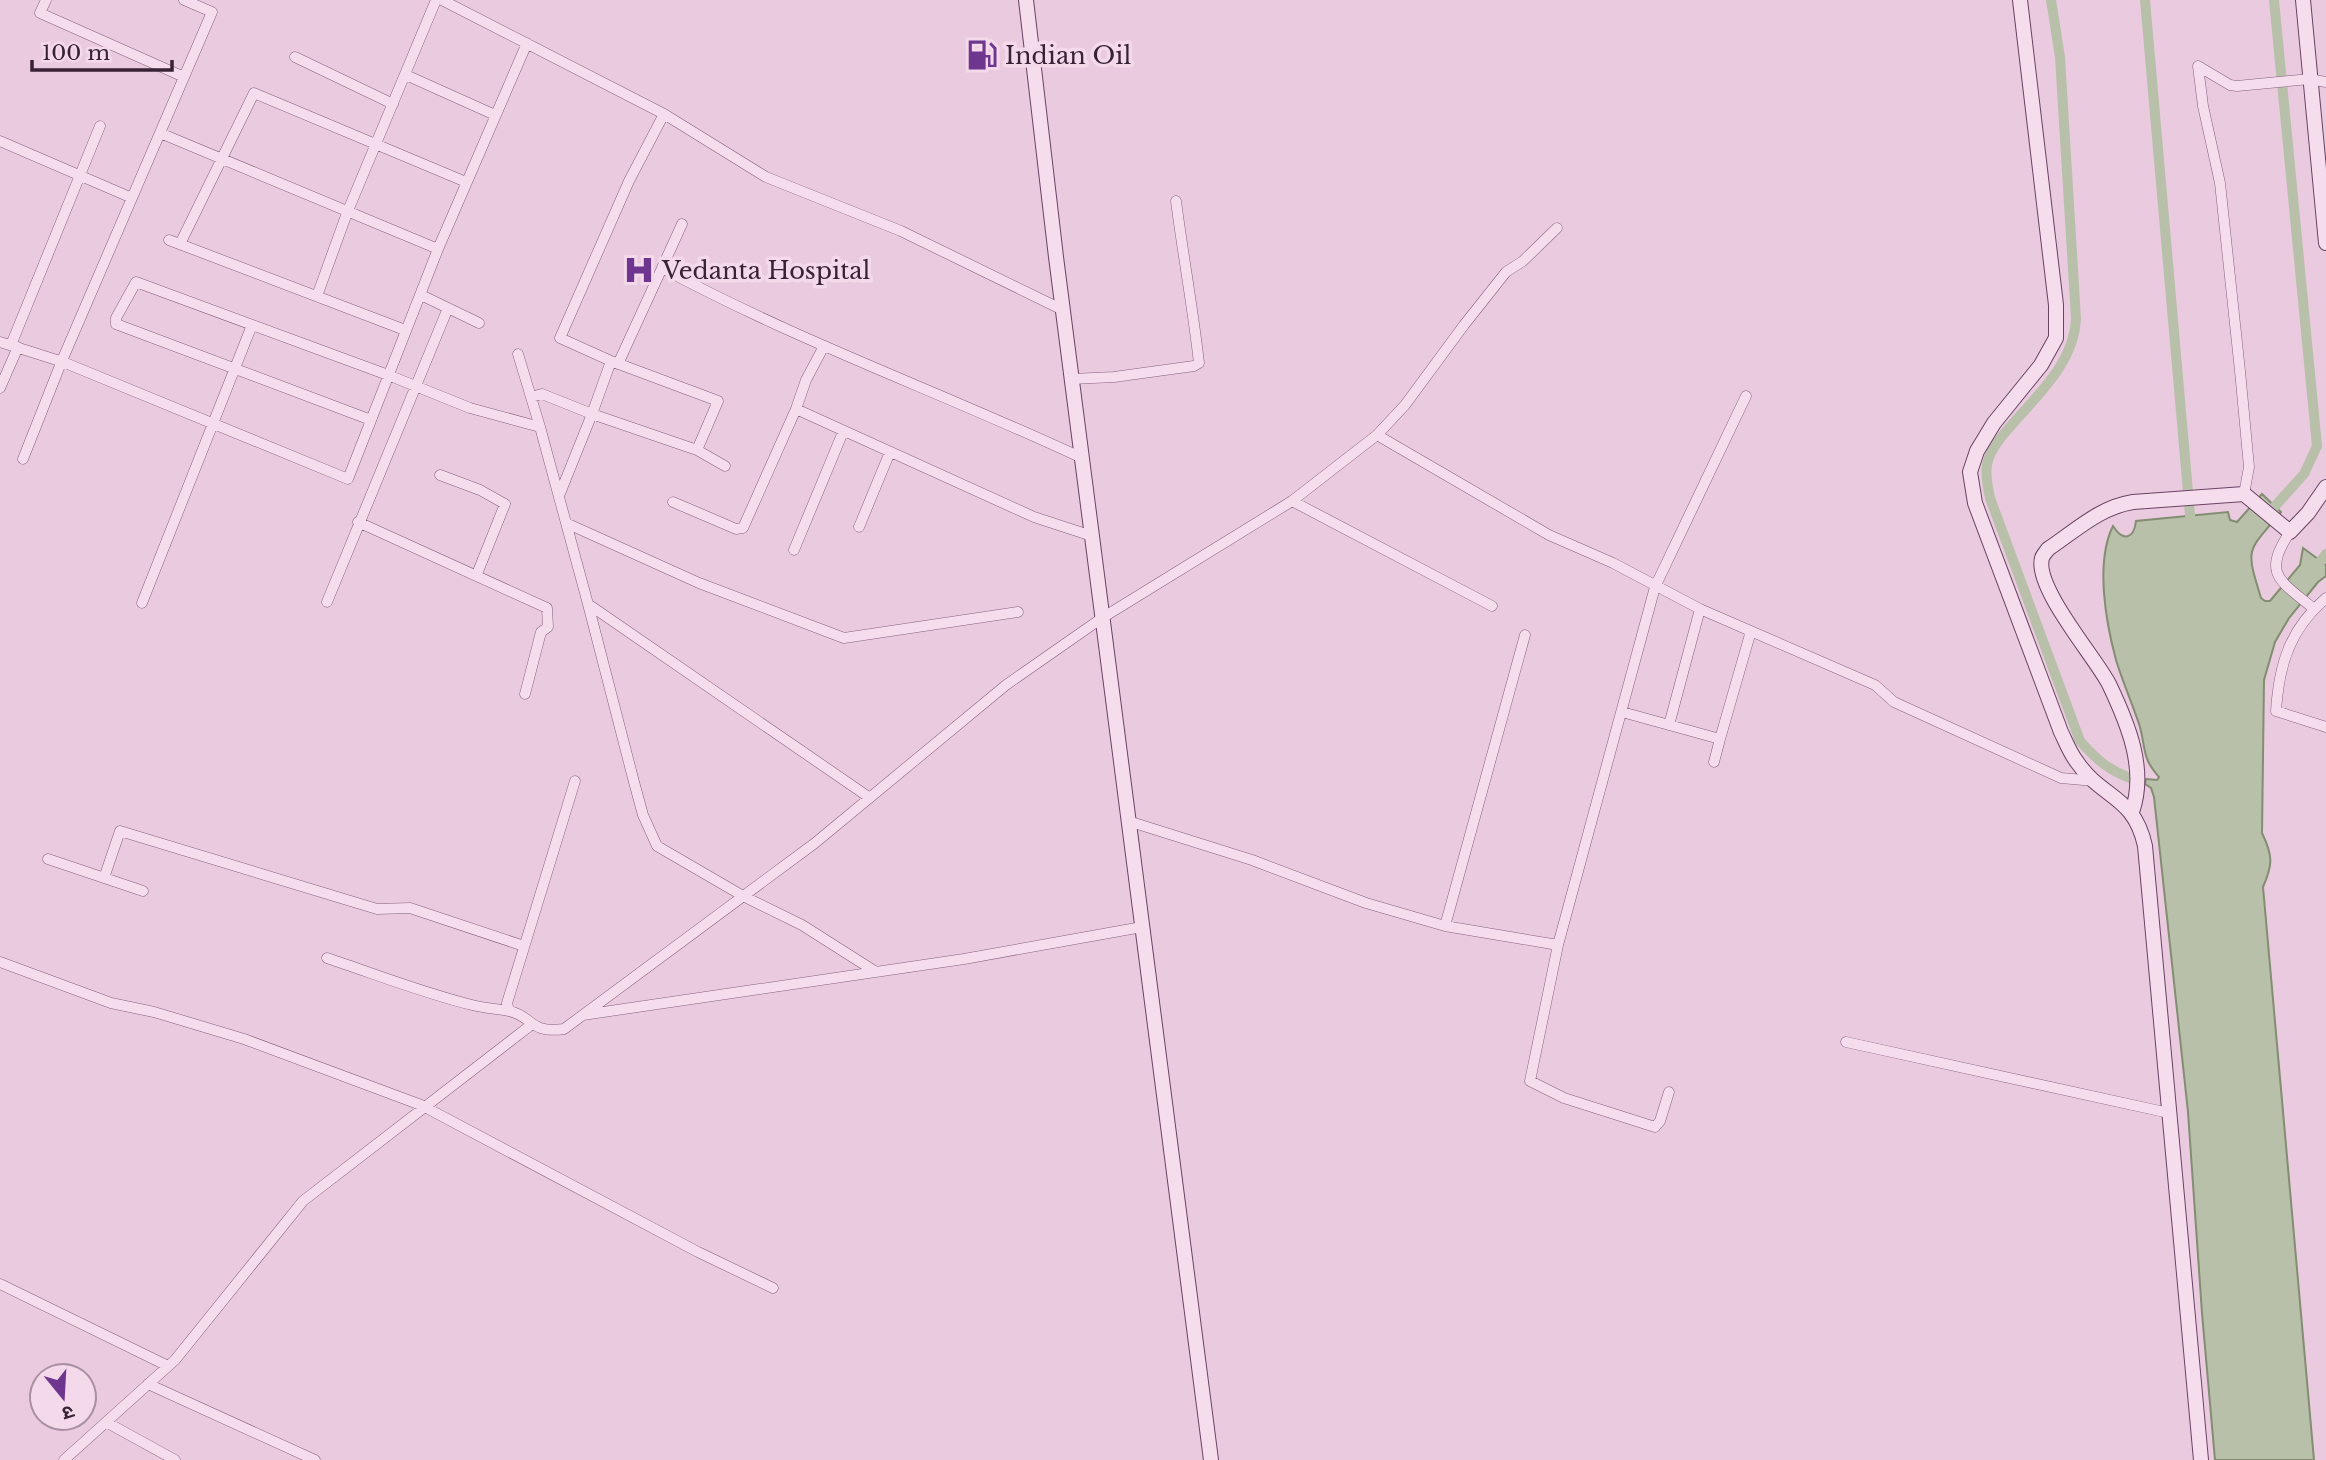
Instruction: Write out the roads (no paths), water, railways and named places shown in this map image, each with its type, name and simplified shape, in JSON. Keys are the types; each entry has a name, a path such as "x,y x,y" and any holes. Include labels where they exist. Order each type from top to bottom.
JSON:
{"street":[{"path":"46,0 40,13 184,77"},
{"path":"23,459 212,12 184,0"},
{"path":"317,296 347,212 436,0"},
{"path":"442,0 664,114 766,177 901,231 1063,310"},
{"path":"1026,0 1102,618 1211,1460"},
{"path":"2020,0 2056,305 2056,338 2041,365 1994,423 1977,451 1970,472 1975,503 2061,733 2077,763 2132,812 2141,827 2145,846 2201,1460"},
{"path":"2303,0 2314,80 2326,243"},
{"path":"0,342 63,362 348,479 438,249 527,43"},
{"path":"295,57 393,104"},
{"path":"2249,497 2249,467 2220,183 2203,106 2198,66 2230,85 2314,80"},
{"path":"406,75 495,116"},
{"path":"180,244 254,93 467,182"},
{"path":"664,114 629,181 560,338 718,401 697,450"},
{"path":"0,388 100,127"},
{"path":"160,133 438,249"},
{"path":"0,141 132,198"},
{"path":"1072,379 1114,377 1194,366 1199,363 1176,201"},
{"path":"559,496 615,362 682,224"},
{"path":"327,958 469,1005 509,1011 531,1025 549,1031 564,1029 815,843 1006,685 1102,618 1292,501 1377,435 1405,405 1506,272 1522,261 1557,228"},
{"path":"169,240 405,330"},
{"path":"662,268 824,346 1082,458"},
{"path":"371,419 116,324 116,318 136,282 470,408 540,427"},
{"path":"421,295 479,323"},
{"path":"327,602 448,308"},
{"path":"142,603 252,325"},
{"path":"673,502 736,529 743,528 796,409 806,380 824,346"},
{"path":"518,354 559,496 643,815 657,846 743,896 802,925 876,972"},
{"path":"531,397 542,394 697,450 725,466"},
{"path":"1669,1093 1660,1121 1654,1127 1564,1098 1530,1081 1558,945 1656,587 1746,396"},
{"path":"796,409 1034,517 1092,536"},
{"path":"794,550 843,432"},
{"path":"1377,435 1549,535 1614,563 1700,609 1875,685 1894,702 2062,778 2095,781"},
{"path":"859,527 890,452"},
{"path":"440,475 480,490 505,504 477,574"},
{"path":"2311,607 2281,581 2275,572 2275,562 2290,532 2308,513 2326,487"},
{"path":"2132,812 2139,780 2133,743 2108,683 2056,604 2043,573 2042,559 2048,549 2111,507 2228,493 2249,497 2290,532"},
{"path":"1292,501 1492,606"},
{"path":"358,522 547,608 548,626 541,632 525,694"},
{"path":"566,523 699,583 844,638 1018,612"},
{"path":"2326,598 2311,607 2294,634 2277,688 2276,710 2326,727"},
{"path":"588,604 870,798"},
{"path":"1670,725 1700,609"},
{"path":"1714,762 1751,631"},
{"path":"1445,926 1525,635"},
{"path":"1622,712 1720,739"},
{"path":"509,1011 507,1003 575,781"},
{"path":"1128,821 1252,860 1366,903 1445,926 1558,945"},
{"path":"104,878 121,831 377,909 410,908 524,946"},
{"path":"48,859 143,891"},
{"path":"582,1015 964,959 1142,927"},
{"path":"0,962 111,1003 155,1012 244,1039 424,1107 698,1252 773,1288"},
{"path":"64,1460 167,1366 267,1248 303,1201 531,1025"},
{"path":"1846,1042 2169,1113"},
{"path":"0,1284 167,1366"},
{"path":"148,1384 315,1460"},
{"path":"106,1422 175,1460"}],"waterway":[{"path":"2051,0 2060,57 2076,319 2074,335 2069,350 2052,378 1995,445 1986,469 1990,498 2080,741 2102,763 2130,778"},
{"path":"2145,0 2191,526"},
{"path":"2267,515 2304,474 2317,446 2274,0"},
{"path":"2312,572 2326,554"}],"place":[{"name":"Indian Oil","path":"982,55"},
{"name":"Vedanta Hospital","path":"639,270"}]}
